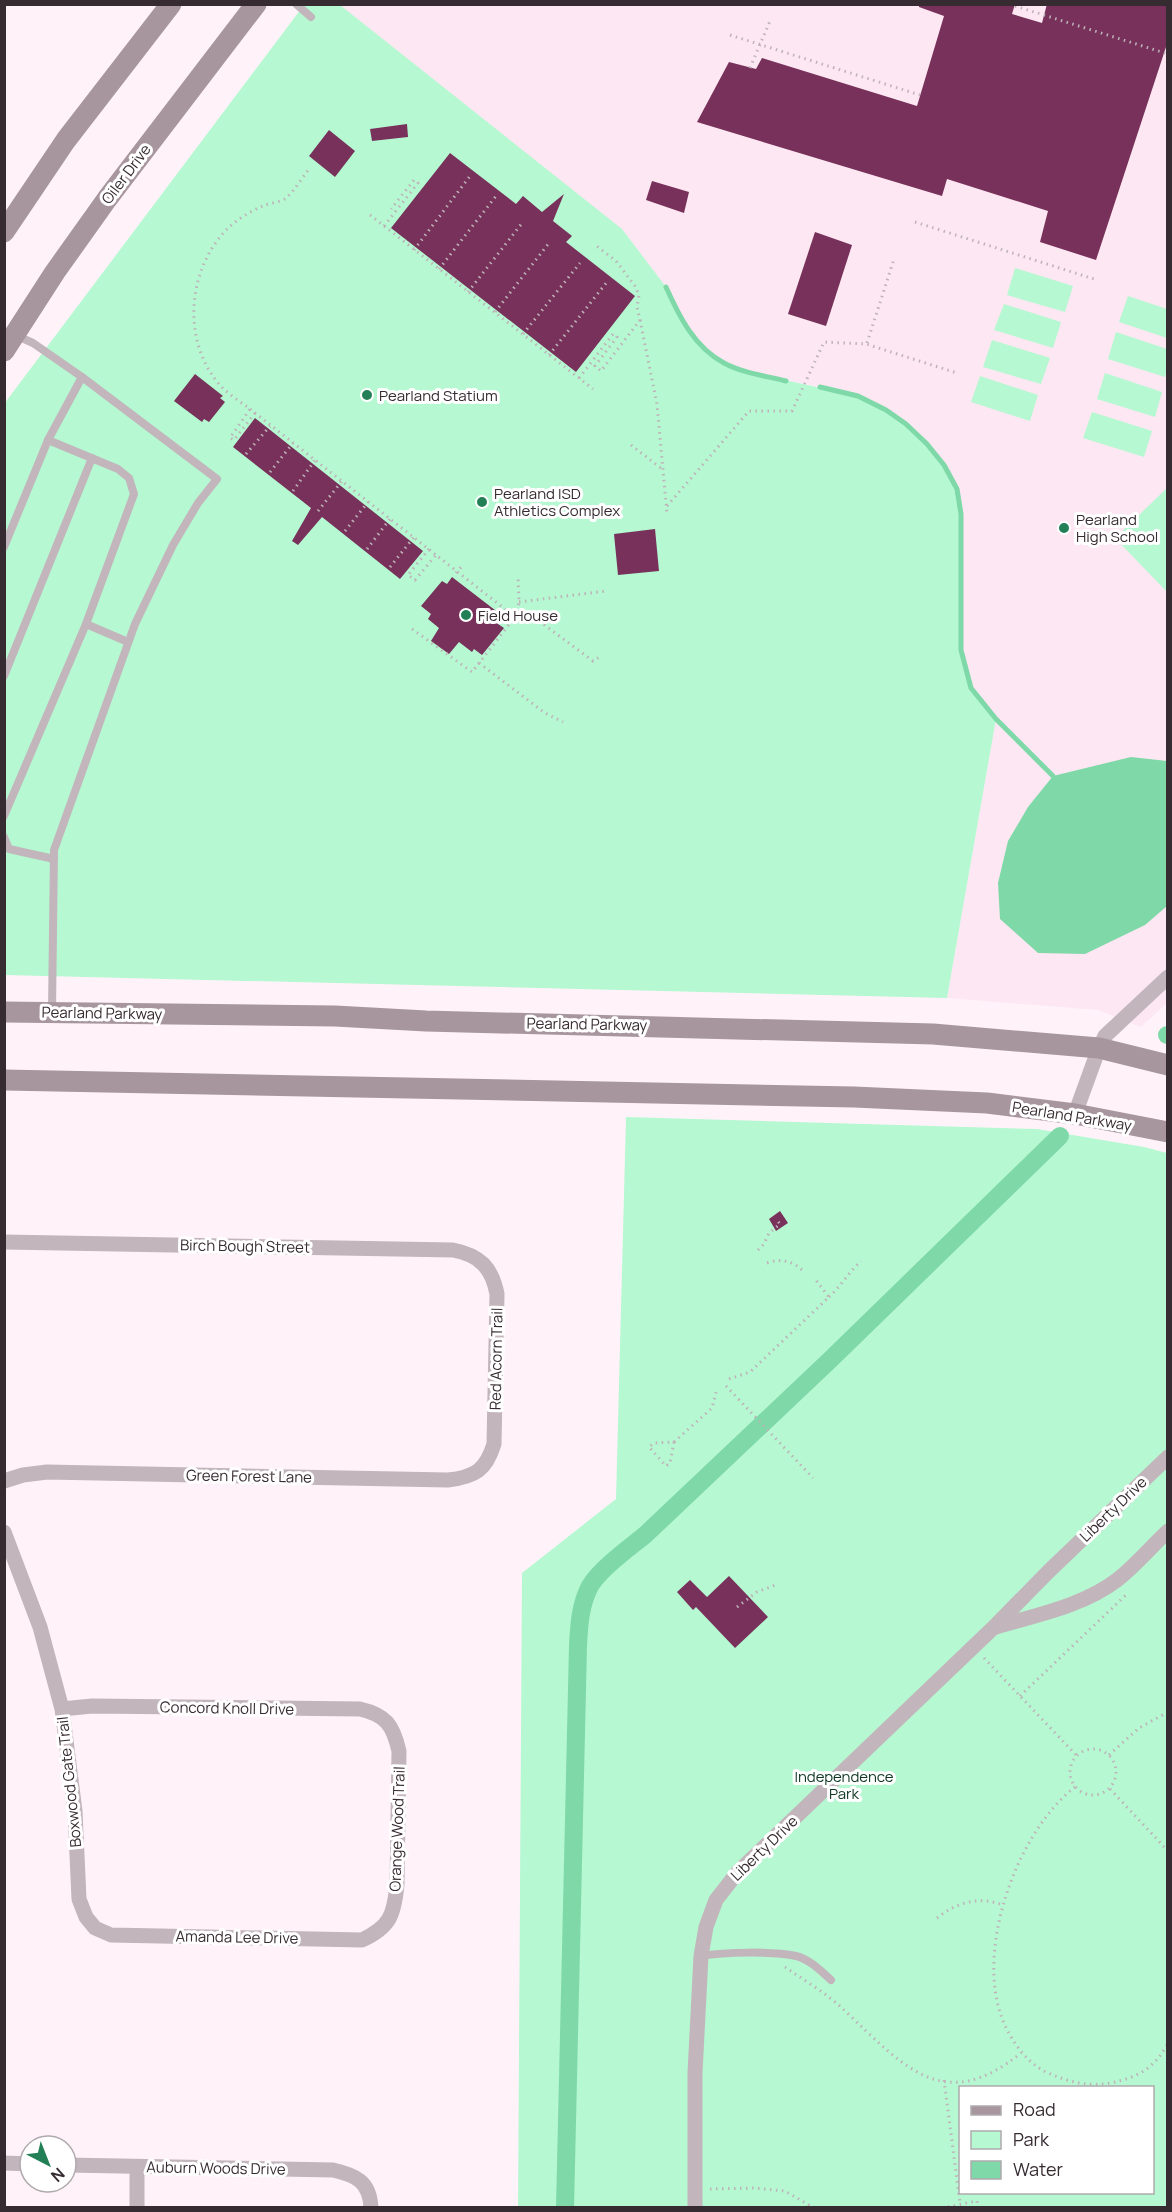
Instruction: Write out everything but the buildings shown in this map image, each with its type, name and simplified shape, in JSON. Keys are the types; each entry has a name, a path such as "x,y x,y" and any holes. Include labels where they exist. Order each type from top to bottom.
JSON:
{"main road":[{"path":"4,232 66,140 171,4"},
{"name":"Oiler Drive","path":"9,343 55,272 107,199 256,4"},
{"name":"Pearland Parkway","path":"4,1012 335,1016 426,1021 933,1034 1099,1048 1167,1065"},
{"name":"Pearland Parkway","path":"4,1080 854,1098 987,1103 1075,1114 1167,1132"}],"street":[{"path":"1075,1114 1105,1036 1167,976"},
{"name":"Birch Bough Street","path":"4,1242 453,1250 468,1253 482,1262"},
{"name":"Red Acorn Trail","path":"482,1262 494,1277 497,1294 494,1444 489,1460"},
{"name":"Liberty Drive","path":"695,2208 694,2073 701,1956 706,1927 716,1900 730,1880 993,1628 1049,1570 1167,1457"},
{"name":"Green Forest Lane","path":"4,1481 23,1475 47,1472 448,1480 465,1478 479,1471 489,1460"},
{"name":"Boxwood Gate Trail","path":"4,1532 40,1627 62,1709 75,1811 80,1899 86,1917 95,1928"},
{"path":"993,1628 1077,1602 1098,1591 1117,1580 1167,1532"},
{"name":"Concord Knoll Drive","path":"62,1709 92,1706 360,1709 376,1713 388,1723"},
{"name":"Orange Wood Trail","path":"378,1933 389,1921 395,1905 397,1885 399,1751 395,1734 388,1723"},
{"name":"Amanda Lee Drive","path":"95,1928 111,1935 362,1940 378,1933"},
{"name":"Auburn Woods Drive","path":"78,2166 333,2170 352,2175 363,2183 370,2196 370,2208"},
{"path":"137,2168 137,2208"}],"lane":[{"path":"296,4 311,17"},
{"path":"9,343 33,343 217,479 198,503 154,580 128,642 54,850 52,1012"},
{"path":"4,547 48,440 82,377"},
{"path":"4,816 86,624 134,494 129,478 118,470 48,440"},
{"path":"4,676 92,458"},
{"path":"86,624 128,642"},
{"path":"4,837 9,849 54,860"},
{"path":"701,1956 717,1953 796,1956 814,1965 831,1980"}],"path":[{"path":"1015,6 1167,54"},
{"path":"750,68 770,21"},
{"path":"730,34 920,95"},
{"path":"309,169 285,200 257,209 226,231 211,250 196,288 194,304 196,336 207,365 215,381 514,617"},
{"path":"414,250 470,176"},
{"path":"384,226 418,183 414,180 390,209"},
{"path":"439,269 496,196"},
{"path":"370,215 593,389"},
{"path":"468,292 523,222"},
{"path":"915,222 1094,279"},
{"path":"494,312 549,243"},
{"path":"594,244 616,261 639,296 637,307 657,404 667,514"},
{"path":"866,344 894,259"},
{"path":"523,334 580,263"},
{"path":"549,355 607,282"},
{"path":"617,337 595,366 601,370 640,320"},
{"path":"579,378 613,334 623,343"},
{"path":"667,506 749,411 792,411 824,342 866,344 957,373"},
{"path":"250,409 230,438 234,440 255,413"},
{"path":"246,454 271,425"},
{"path":"270,472 293,443"},
{"path":"631,445 662,469"},
{"path":"293,491 315,460"},
{"path":"318,511 342,481"},
{"path":"345,531 368,501"},
{"path":"367,549 390,519"},
{"path":"390,567 414,537"},
{"path":"429,549 408,575 415,580 436,555"},
{"path":"456,573 462,565"},
{"path":"412,629 472,672 514,617 519,602 518,577"},
{"path":"519,602 606,591"},
{"path":"539,621 593,661 601,656"},
{"path":"479,663 545,713 563,722"},
{"path":"758,1250 769,1233 780,1224 777,1220"},
{"path":"767,1263 786,1261 796,1264 803,1270"},
{"path":"729,1379 750,1372 840,1286 861,1261"},
{"path":"815,1279 829,1297"},
{"path":"726,1386 813,1478"},
{"path":"674,1442 654,1443 649,1447 666,1466 670,1463 674,1442 712,1408 717,1389"},
{"path":"737,1607 757,1592 778,1584"},
{"path":"1020,1696 1130,1592"},
{"path":"982,1657 1077,1756"},
{"path":"1109,1755 1139,1728 1167,1712"},
{"path":"1088,1749 1095,1749 1109,1755 1117,1768 1117,1775 1110,1789 1096,1796 1088,1795 1075,1787 1070,1772 1071,1764 1077,1756 1088,1749"},
{"path":"1075,1787 1051,1808 1036,1830 1021,1858 1003,1905 992,1965 995,1997 1005,2026 1022,2053 1039,2069 1071,2083 1103,2084 1128,2080 1153,2065 1167,2043"},
{"path":"1110,1789 1167,1851"},
{"path":"937,1918 966,1902 983,1900 1003,1905"},
{"path":"768,1954 843,2008 873,2038 915,2072 957,2082 976,2080 996,2072 1022,2053"},
{"path":"944,2080 960,2203"},
{"path":"696,2189 753,2188 785,2191 814,2208"},
{"path":"942,2208 977,2201 978,2208"}],"shaded area":[{"name":"Pearland High School","path":"340,5 1167,5 1168,1002 1141,1027 1098,1010 947,998 996,719 971,688 961,650 961,543 957,489 944,465 927,444 820,387 753,373 722,362 694,338 680,318 666,287"}],"green space":[{"name":"Pearland ISD Athletics Complex","path":"304,5 340,5 622,229 666,287 680,318 694,338 722,362 753,373 858,396 886,410 906,424 927,444 944,465 957,489 961,514 961,650 971,689 996,719 947,998 5,975 4,404"},
{"path":"1015,268 1073,286 1065,312 1007,295"},
{"path":"1128,296 1167,309 1167,338 1119,322"},
{"path":"1004,304 1061,322 1053,348 994,330"},
{"path":"1116,332 1167,349 1165,377 1108,359"},
{"path":"992,340 1050,358 1041,384 983,367"},
{"path":"1105,373 1162,392 1155,417 1097,399"},
{"path":"980,376 1038,395 1030,421 971,402"},
{"path":"1092,412 1152,431 1144,457 1083,438"},
{"path":"1167,488 1167,592 1115,538"},
{"name":"Independence Park","path":"626,1117 1037,1129 1167,1153 1167,2207 518,2208 522,1573 616,1499"}],"water":[{"path":"1131,757 1167,761 1167,906 1145,925 1085,954 1038,953 1000,919 998,883 1008,841 1028,807 1053,776"}],"waterway":[{"path":"666,287 689,330 713,356 738,369 786,381"},
{"path":"820,387 858,396 886,410 906,424 927,444 944,465 957,489 961,514 961,650 971,688 996,719 1053,776"},
{"path":"565,2208 578,1646 581,1616 590,1586 608,1566 645,1535 831,1359 1060,1136"}],"place":[{"name":"Pearland Statium","path":"367,395"},
{"name":"Pearland ISD Athletics Complex","path":"482,502"},
{"name":"Pearland High School","path":"1064,528"},
{"name":"Field House","path":"466,615"}]}
